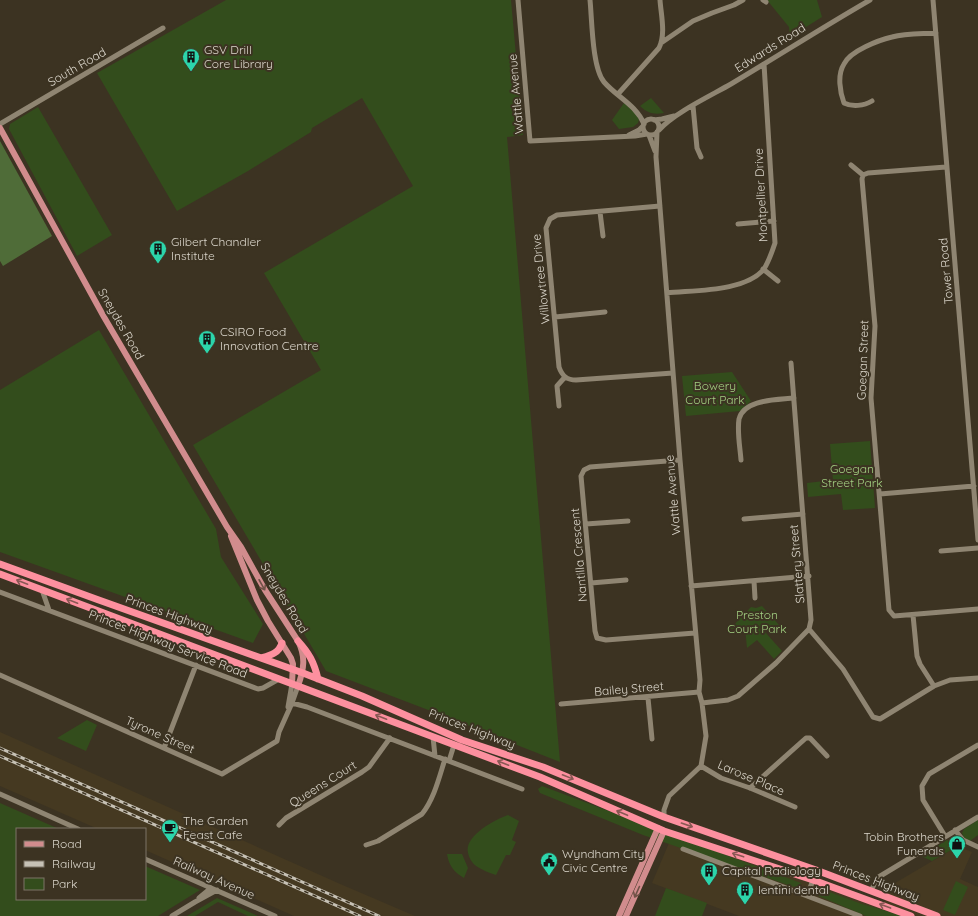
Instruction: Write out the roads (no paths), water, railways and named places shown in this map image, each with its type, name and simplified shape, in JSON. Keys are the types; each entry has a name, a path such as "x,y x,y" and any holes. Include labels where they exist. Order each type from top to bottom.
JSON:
{"highway":[{"name":"Princes Highway","path":"0,564 293,669 362,696 462,740 543,767 664,817 816,870 936,916"},
{"name":"Princes Highway","path":"0,574 540,777 661,829 813,880 911,916"},
{"path":"298,641 314,663 318,679"},
{"path":"261,658 277,652 282,643"},
{"path":"446,733 454,745"},
{"path":"540,777 543,767"},
{"path":"661,829 664,817"},
{"path":"813,880 816,870"}],"main road":[{"name":"Sneydes Road","path":"0,128 104,317 227,528 241,546 265,590 302,648 303,673 295,685"},
{"name":"Sneydes Road","path":"227,528 256,600 291,658 295,685"},
{"path":"619,916 661,829"},
{"path":"626,916 661,829"}],"street":[{"name":"Wattle Avenue","path":"518,0 530,140 635,136 648,134 653,144 656,157 680,460 700,680 699,692 702,703 706,736 701,766"},
{"path":"590,0 597,69 603,81 635,110 658,123 658,131 654,135 648,134 644,131 644,125 635,110"},
{"path":"618,94 659,48 663,36 660,0"},
{"path":"661,43 693,21 743,0"},
{"name":"Edwards Road","path":"658,131 680,113 870,0"},
{"name":"Tower Road","path":"933,0 978,540"},
{"name":"South Road","path":"0,124 164,28"},
{"path":"872,101 867,104 844,104 840,77 844,64 852,55 876,42 893,36 936,33"},
{"name":"Montpellier Drive","path":"667,293 721,288 743,283 754,277 763,269 770,257 775,243 764,64"},
{"path":"693,106 697,148 701,157"},
{"name":"Edwards Road","path":"652,120 662,119 680,113"},
{"path":"644,125 647,121 652,120"},
{"name":"Wattle Avenue","path":"624,136 637,131 644,125"},
{"name":"Wattle Avenue","path":"656,157 658,131"},
{"path":"851,165 863,175 868,173 946,167"},
{"name":"Goegan Street","path":"863,175 862,179 875,326 871,398 889,610 894,616 978,609"},
{"name":"Willowtree Drive","path":"565,377 561,373 559,367 546,228 550,219 557,215 660,206"},
{"path":"600,212 603,236"},
{"path":"738,224 774,221"},
{"path":"763,269 778,281"},
{"path":"555,317 605,312"},
{"name":"Slattery Street","path":"791,363 809,576 811,620 809,629"},
{"path":"559,406 557,386 565,377 569,380 576,380 674,373"},
{"path":"741,460 739,428 740,418 745,410 754,404 765,401 794,398"},
{"name":"Nantilla Crescent","path":"680,460 590,467 584,470 581,476 595,631 597,638 606,640 695,633"},
{"path":"880,494 974,486"},
{"path":"744,519 803,514"},
{"path":"586,524 628,521"},
{"path":"941,551 978,548"},
{"path":"691,586 809,576"},
{"path":"591,583 626,580"},
{"path":"754,581 755,598"},
{"path":"42,590 49,610"},
{"name":"Princes Highway Service Road","path":"0,592 258,689 263,688 279,679"},
{"path":"912,615 917,656 920,664 934,686"},
{"path":"702,703 728,700 738,696 776,663 809,629 843,669 873,717 880,719 934,686 950,680 978,678"},
{"path":"164,748 196,665"},
{"name":"Tyrone Street","path":"0,675 222,774 277,741 295,685"},
{"name":"Tyrone Street","path":"288,708 292,703 295,685"},
{"name":"Bailey Street","path":"561,704 648,698 699,692"},
{"path":"648,698 652,739"},
{"path":"292,703 307,707 390,738 522,789"},
{"name":"Princes Highway","path":"433,737 435,756"},
{"name":"Queens Court","path":"279,826 286,818 365,769 390,738"},
{"path":"750,788 806,738 810,738 827,756"},
{"path":"945,836 923,800 922,786 929,774 978,744"},
{"name":"Princes Highway","path":"366,845 378,841 422,814 427,808 454,745"},
{"path":"664,817 664,810 669,796 701,766"},
{"name":"Larose Place","path":"701,766 721,778 750,788 794,807"},
{"path":"0,794 76,828"},
{"path":"870,890 877,878 978,817"},
{"path":"955,830 963,840 978,847"},
{"path":"683,849 860,916"},
{"name":"Railway Avenue","path":"146,858 275,916"},
{"path":"808,896 813,880"},
{"path":"195,902 211,888"},
{"path":"172,916 217,890"}],"railway":[{"path":"0,748 379,916"},
{"path":"0,756 360,916"}],"place":[{"name":"GSV Drill Core Library","path":"191,72"},
{"name":"Gilbert Chandler Institute","path":"158,264"},
{"name":"CSIRO Foođ Innovation Centre","path":"207,354"},
{"name":"The Garden Feast Cafe","path":"170,843"},
{"name":"Tobin Brothers Funerals","path":"957,859"},
{"name":"Wyndham City Civic Centre","path":"549,876"},
{"name":"Capital Radiology","path":"709,886"},
{"name":"lentini dental","path":"745,905"}],"park label":[{"name":"Bowery Court Park","path":"715,393"},
{"name":"Goegan Street Park","path":"852,476"},
{"name":"Preston Court Park","path":"757,622"}]}
